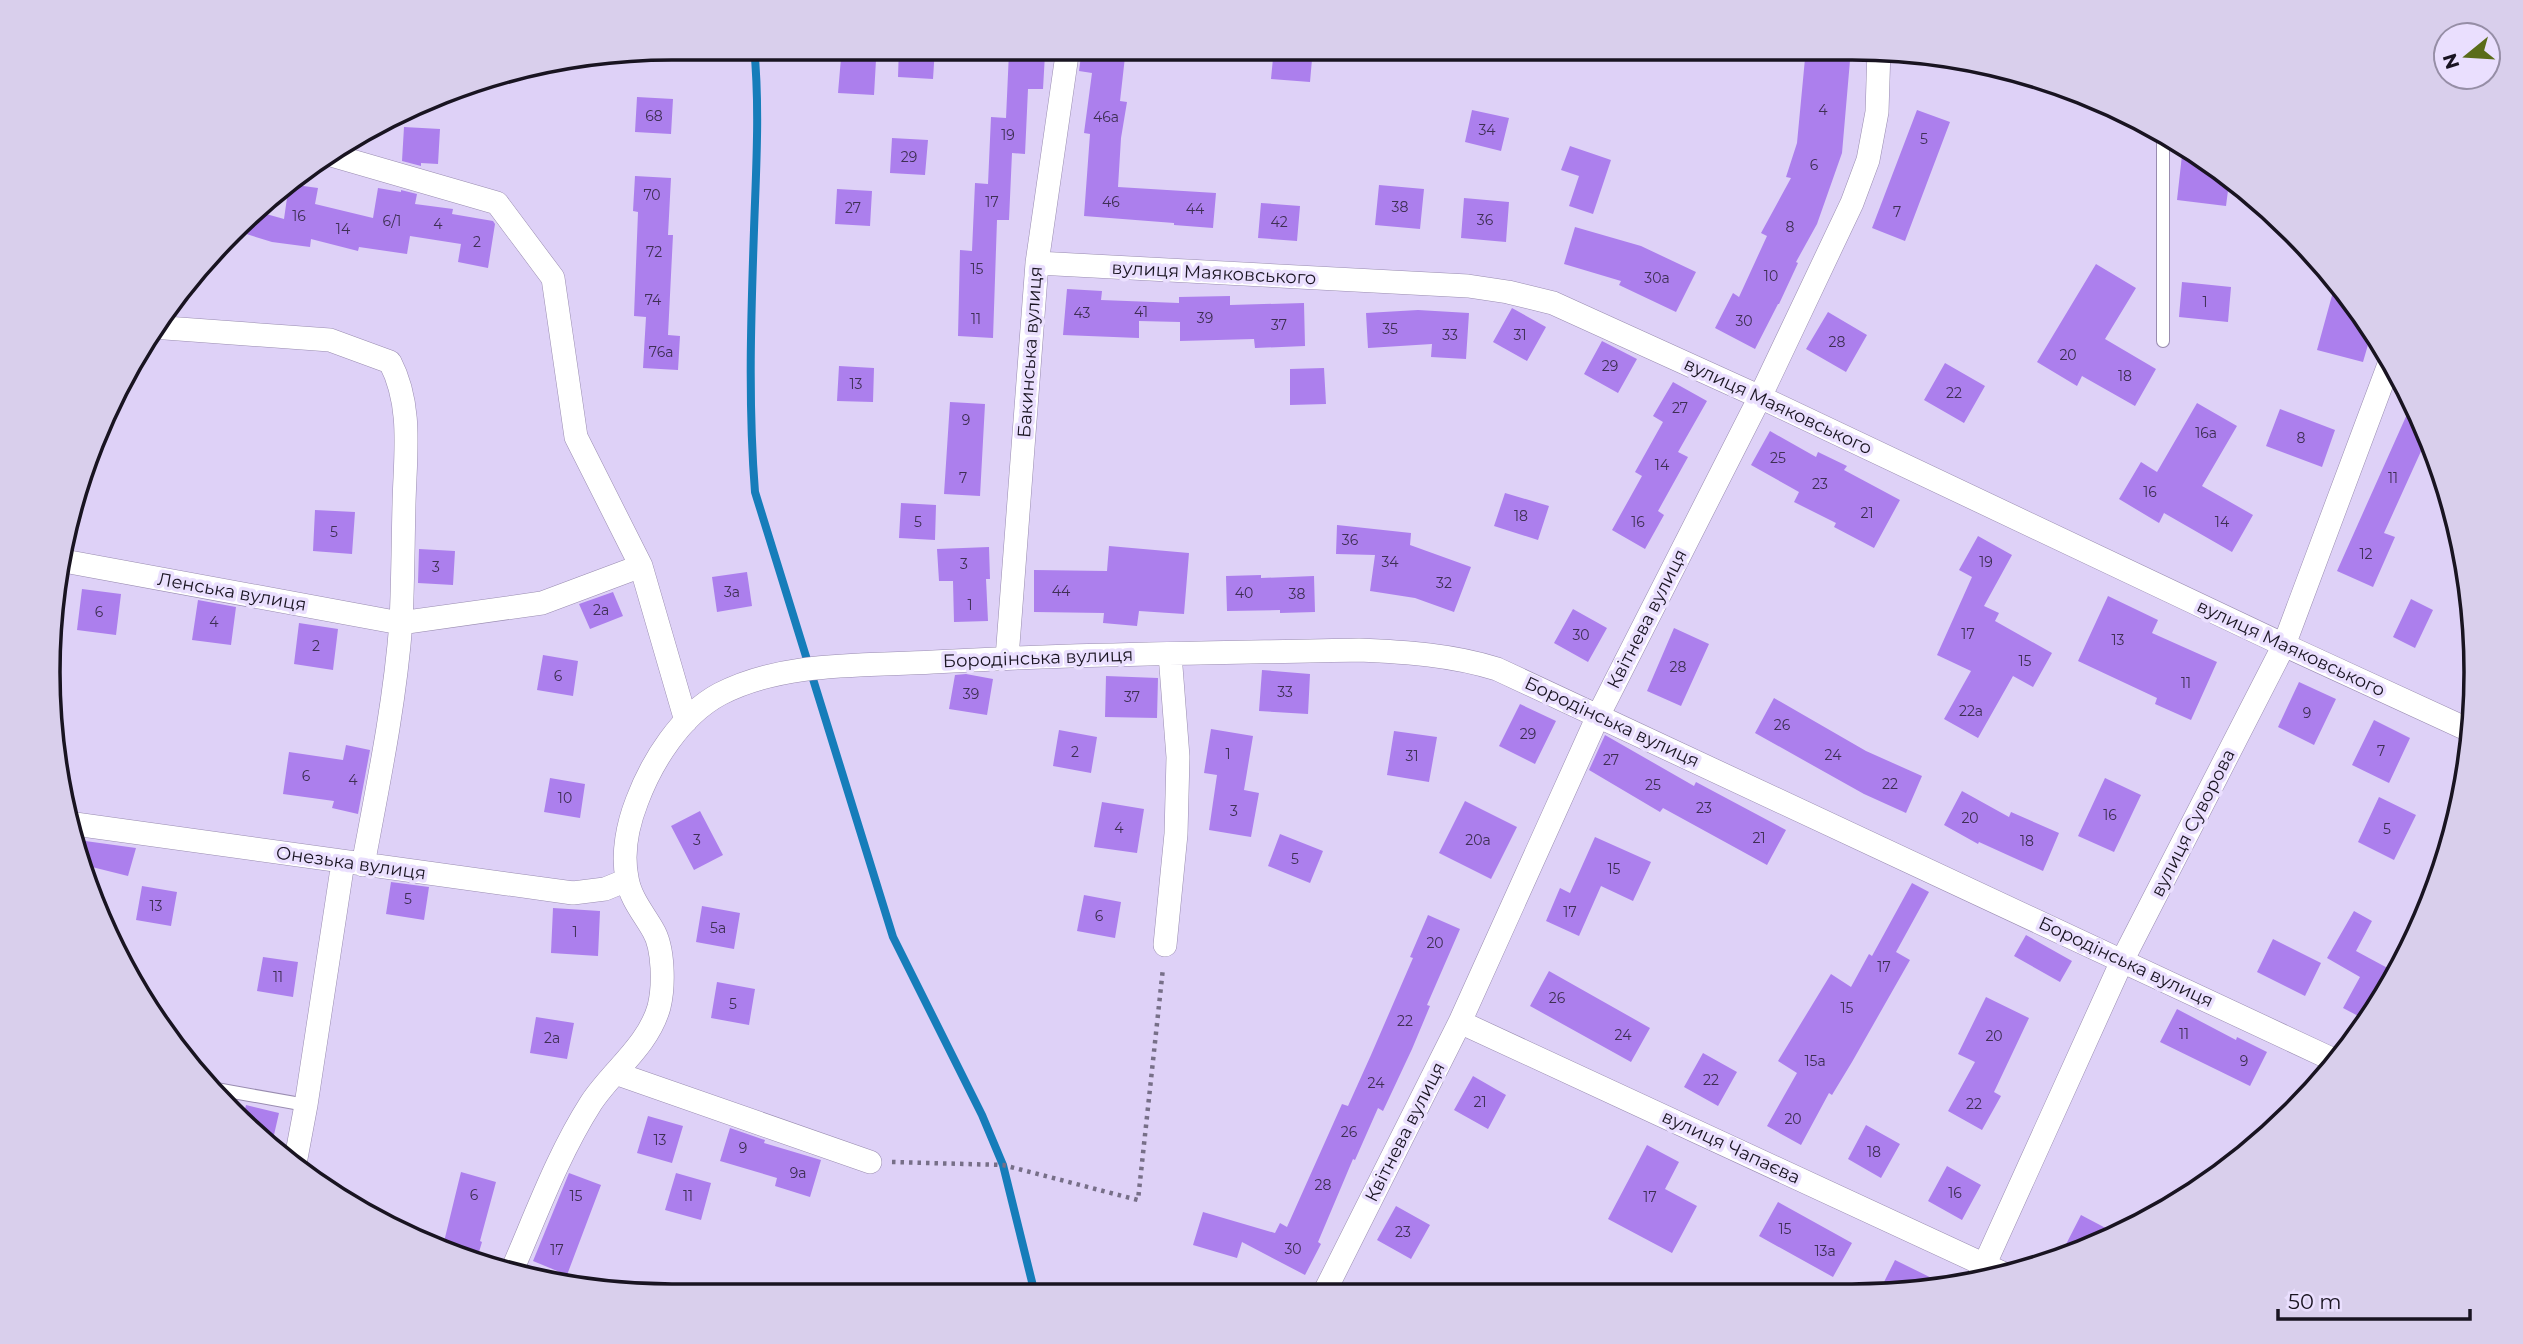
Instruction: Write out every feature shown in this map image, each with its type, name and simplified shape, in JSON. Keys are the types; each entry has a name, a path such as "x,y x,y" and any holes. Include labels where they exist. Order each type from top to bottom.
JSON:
{"street":[{"name":"Бакинська вулиця","path":"1007,658 1037,263 1066,60"},
{"name":"Квітнева вулиця","path":"1329,1284 1460,1022 1598,716 1760,397 1852,203 1868,160 1877,112 1879,61"},
{"path":"341,158 497,203 553,278 576,437 641,566 686,721"},
{"name":"вулиця Маяковського","path":"1037,263 1468,286 1553,303 1760,397 2460,727"},
{"path":"166,328 330,340 390,362 404,401 406,433 400,623 387,734 353,864 296,1156"},
{"name":"вулиця Суворова","path":"1989,1269 2122,961 2284,645 2385,374"},
{"name":"Ленська вулиця","path":"70,562 400,623 542,603 641,566"},
{"name":"Бородінська вулиця","path":"626,880 625,846 637,802 658,758 686,721 718,695 778,674 827,667 1007,658 1359,650 1417,653 1453,657 1497,669 2327,1057"},
{"path":"1165,945 1176,834 1178,757 1170,654"},
{"name":"Онезька вулиця","path":"79,825 573,894 605,889 626,880"},
{"path":"515,1264 568,1143 593,1101 647,1034 659,1007 663,966 656,934 637,906 626,880"},
{"name":"вулиця Чапаєва","path":"1460,1022 1984,1270"},
{"path":"615,1073 870,1162"}],"lane":[{"path":"2163,146 2163,341"},
{"path":"225,1091 306,1105"}],"path":[{"path":"870,1162 1003,1165 1138,1200 1165,945"}],"building":[{"path":"841,60 876,60 874,95 838,93"},
{"path":"899,60 934,60 933,79 898,77"},
{"path":"1009,60 1045,60 1043,89 1028,89 1025,154 1012,153 1009,220 997,220 993,338 958,336 960,250 972,251 975,183 988,184 991,117 1006,118"},
{"path":"1080,60 1125,60 1120,101 1127,102 1121,138 1118,187 1216,193 1213,228 1084,216 1090,134 1084,133 1092,73 1079,71"},
{"path":"1273,60 1312,60 1310,82 1271,79"},
{"path":"1805,60 1850,60 1842,153 1817,224 1755,349 1715,328 1733,293 1739,297 1767,236 1761,233 1791,178 1786,177 1797,143"},
{"path":"637,97 673,99 671,134 635,132"},
{"path":"1472,110 1509,118 1501,151 1465,142"},
{"path":"1917,110 1950,122 1905,241 1872,228"},
{"path":"404,127 440,129 438,164 421,163 421,166 402,161"},
{"path":"892,138 928,140 925,175 890,173"},
{"path":"1570,146 1611,160 1593,214 1569,206 1579,176 1561,170"},
{"path":"2182,157 2228,189 2226,206 2177,200"},
{"path":"635,176 671,178 668,235 673,235 668,335 680,336 678,370 643,368 646,317 634,316 638,212 633,211"},
{"path":"300,185 318,188 315,204 373,218 378,188 417,194 415,204 453,209 452,214 493,221 495,224 488,268 458,262 461,244 410,236 407,254 359,247 358,251 311,239 310,247 272,242 245,233 265,214 284,219 287,195"},
{"path":"1379,185 1424,189 1420,229 1375,225"},
{"path":"837,189 872,191 870,226 835,224"},
{"path":"1464,198 1509,202 1506,242 1461,238"},
{"path":"1261,203 1300,206 1297,241 1258,238"},
{"path":"1575,227 1641,246 1696,272 1676,312 1619,285 1621,281 1564,264"},
{"path":"2096,264 2136,288 2105,339 2156,369 2135,406 2082,376 2077,386 2037,362"},
{"path":"2182,282 2231,287 2228,322 2179,317"},
{"path":"1067,289 1102,291 1101,300 1179,303 1179,297 1230,296 1230,305 1304,303 1305,346 1255,348 1254,339 1180,341 1180,322 1139,321 1139,338 1063,335"},
{"path":"2333,293 2368,345 2363,362 2317,350"},
{"path":"1512,308 1546,327 1527,361 1493,342"},
{"path":"1418,310 1469,313 1466,359 1431,357 1432,344 1368,348 1366,313"},
{"path":"1828,312 1867,335 1846,372 1806,349"},
{"path":"1602,341 1637,359 1618,393 1584,374"},
{"path":"1945,363 1985,386 1964,423 1924,400"},
{"path":"839,366 874,368 873,402 837,401"},
{"path":"1324,368 1326,404 1290,405 1290,369"},
{"path":"1673,382 1707,401 1678,452 1688,457 1658,511 1664,515 1645,549 1612,530 1642,476 1635,472 1663,422 1653,416"},
{"path":"950,402 985,404 980,496 944,494"},
{"path":"2197,403 2237,426 2202,486 2253,515 2232,552 2164,513 2159,523 2119,499 2141,462 2157,472"},
{"path":"2280,409 2335,430 2322,467 2266,446"},
{"path":"2407,415 2422,450 2384,533 2395,537 2373,587 2337,571"},
{"path":"1770,431 1816,457 1818,452 1847,466 1844,470 1900,500 1874,548 1834,527 1836,523 1794,502 1799,492 1751,465"},
{"path":"1505,493 1549,506 1538,540 1494,526"},
{"path":"901,503 936,505 935,540 899,538"},
{"path":"315,510 355,512 352,554 313,551"},
{"path":"1337,525 1411,533 1410,545 1471,567 1454,612 1415,598 1370,591 1375,555 1336,554"},
{"path":"1978,536 2012,555 1984,606 1999,613 1995,621 2052,653 2033,687 2013,676 1978,738 1944,719 1971,671 1937,655 1972,577 1959,570"},
{"path":"1109,546 1189,553 1184,614 1139,611 1137,626 1103,623 1104,613 1034,612 1034,570 1107,571"},
{"path":"989,547 990,579 986,579 988,621 954,622 953,581 939,581 937,549"},
{"path":"419,549 455,551 453,585 418,583"},
{"path":"747,572 752,606 717,612 712,577"},
{"path":"1261,575 1261,578 1314,576 1315,612 1227,611 1226,576"},
{"path":"82,589 121,594 116,635 77,630"},
{"path":"613,592 623,616 590,629 579,604"},
{"path":"2108,596 2158,620 2152,633 2217,662 2191,720 2155,704 2157,698 2078,661"},
{"path":"2411,599 2433,610 2415,648 2393,637"},
{"path":"198,600 236,607 231,645 192,640"},
{"path":"1573,609 1607,628 1588,662 1554,643"},
{"path":"299,623 338,629 333,670 294,664"},
{"path":"1674,628 1709,644 1681,706 1647,691"},
{"path":"543,655 578,661 573,696 537,690"},
{"path":"1262,670 1310,674 1308,714 1259,711"},
{"path":"966,674 993,679 987,715 949,709 955,675"},
{"path":"1106,676 1158,678 1157,718 1105,717"},
{"path":"2299,682 2336,699 2314,745 2278,727"},
{"path":"1774,698 1866,751 1922,776 1906,813 1864,794 1755,733"},
{"path":"1520,704 1556,721 1535,764 1499,746"},
{"path":"2374,720 2410,738 2389,783 2352,765"},
{"path":"1211,729 1253,736 1244,790 1259,793 1251,837 1209,830 1217,775 1204,773"},
{"path":"1059,730 1097,737 1091,773 1053,766"},
{"path":"1394,731 1437,737 1429,782 1387,775"},
{"path":"1605,735 1694,786 1696,782 1786,830 1767,865 1663,808 1660,812 1589,770"},
{"path":"346,745 370,750 358,814 332,808 334,801 283,794 289,752 343,760"},
{"path":"550,778 585,784 580,818 544,812"},
{"path":"2105,778 2141,795 2114,852 2078,836"},
{"path":"1962,791 2009,817 2011,812 2059,833 2043,871 1979,842 1978,844 1944,825"},
{"path":"2379,797 2416,815 2394,860 2358,842"},
{"path":"1465,801 1517,827 1491,879 1439,853"},
{"path":"1102,802 1144,809 1137,853 1094,847"},
{"path":"700,811 723,855 694,870 671,826"},
{"path":"1280,834 1323,851 1310,883 1268,866"},
{"path":"1595,837 1651,862 1633,901 1601,886 1579,936 1546,921 1560,888 1570,893"},
{"path":"83,841 136,848 128,876 91,867"},
{"path":"391,882 429,887 424,920 386,914"},
{"path":"1912,883 1929,892 1896,952 1910,960 1832,1095 1829,1093 1801,1145 1767,1126 1797,1073 1778,1061 1831,974 1851,987 1869,954 1872,956"},
{"path":"142,886 177,892 171,926 136,920"},
{"path":"1084,895 1121,902 1115,938 1077,931"},
{"path":"702,906 740,913 734,949 696,942"},
{"path":"553,908 600,911 598,956 551,953"},
{"path":"2354,911 2372,921 2356,951 2387,968 2357,1016 2343,1008 2360,977 2327,958"},
{"path":"1428,915 1460,929 1427,1005 1430,1006 1412,1049 1383,1111 1378,1108 1355,1160 1353,1159 1318,1242 1321,1244 1305,1275 1242,1242 1237,1258 1193,1245 1203,1212 1275,1233 1280,1223 1287,1227 1342,1104 1348,1106 1413,958 1410,957"},
{"path":"2026,935 2072,961 2060,982 2014,956"},
{"path":"2273,939 2321,963 2305,996 2257,972"},
{"path":"263,957 298,962 293,997 257,991"},
{"path":"1549,971 1650,1028 1631,1062 1530,1006"},
{"path":"717,982 755,989 749,1025 711,1018"},
{"path":"1986,997 2029,1018 1994,1092 2001,1096 1982,1130 1948,1111 1975,1062 1958,1054"},
{"path":"2177,1009 2236,1040 2237,1037 2267,1052 2250,1086 2160,1042"},
{"path":"536,1017 574,1023 567,1059 530,1053"},
{"path":"1703,1053 1737,1072 1718,1106 1684,1087"},
{"path":"1473,1076 1506,1095 1488,1129 1454,1110"},
{"path":"246,1105 279,1113 273,1137 268,1133 245,1110"},
{"path":"648,1116 683,1126 672,1163 637,1153"},
{"path":"1866,1125 1900,1144 1881,1178 1848,1159"},
{"path":"730,1128 765,1140 764,1143 821,1160 810,1197 775,1186 777,1178 720,1161"},
{"path":"1647,1145 1679,1162 1665,1189 1697,1206 1672,1253 1608,1219"},
{"path":"1947,1166 1981,1185 1962,1220 1928,1201"},
{"path":"461,1172 496,1182 479,1253 444,1240"},
{"path":"569,1173 601,1185 567,1275 533,1261"},
{"path":"676,1173 711,1183 701,1220 665,1210"},
{"path":"1778,1202 1852,1243 1833,1277 1759,1236"},
{"path":"1396,1206 1430,1225 1411,1259 1377,1240"},
{"path":"2081,1215 2106,1228 2085,1238 2065,1245"},
{"path":"1895,1260 1933,1279 1891,1283 1883,1283"}],"waterway":[{"path":"755,60 757,139 751,393 755,492 893,937 982,1115 1003,1165 1033,1284"}]}
